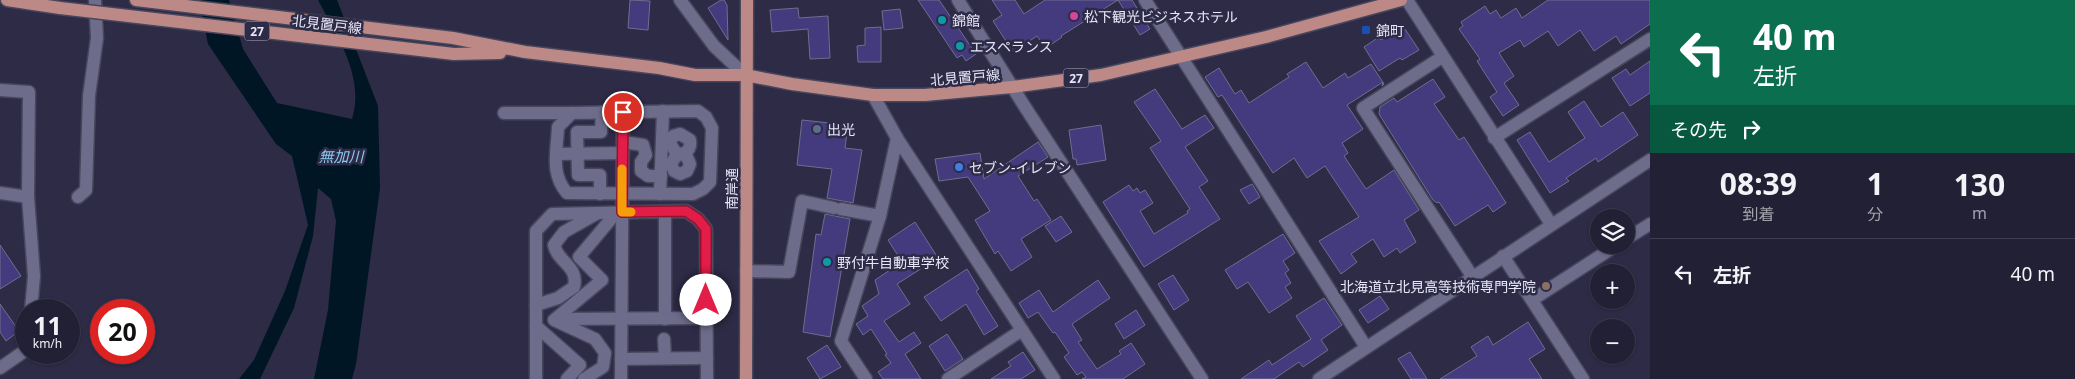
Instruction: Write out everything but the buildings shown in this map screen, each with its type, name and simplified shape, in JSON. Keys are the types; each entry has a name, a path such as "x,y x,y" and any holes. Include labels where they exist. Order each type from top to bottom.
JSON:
{"main road":[{"name":"北見置戸線","path":"7,0 60,8 454,54 525,52"},
{"name":"北見置戸線","path":"136,0 453,38 525,52 658,68 695,76 745,75 792,84 873,95 926,95 1012,87 1101,75 1266,37 1400,0"},
{"name":"南岸通","path":"746,379 745,75 747,0"}],"street":[{"path":"78,197 86,190 89,96 97,38 95,0"},
{"path":"680,0 714,46 745,75"},
{"path":"958,0 1012,87 1202,379"},
{"path":"1144,0 1366,347"},
{"path":"1407,0 1551,224"},
{"path":"1494,138 1650,39"},
{"path":"1442,57 1363,108 1472,276"},
{"path":"0,90 29,92 28,197 34,276 32,299"},
{"path":"873,95 897,138 1054,379"},
{"path":"680,111 680,134 690,140 686,159 710,165"},
{"path":"504,113 698,111 706,117 712,128 710,182 703,189 693,194 567,193 556,176 558,126 572,113"},
{"path":"600,194 600,175 578,175 577,132 601,132 602,112"},
{"path":"621,379 619,212 622,194 623,112"},
{"path":"660,194 663,112"},
{"path":"866,379 841,341 880,216 897,138"},
{"path":"557,154 577,154 643,145 646,155 641,162 641,171 648,176 661,176"},
{"path":"1319,379 1650,160"},
{"path":"0,193 28,197"},
{"path":"746,271 789,272 802,202 880,216"},
{"path":"536,379 536,231 552,214 686,211 698,219 706,229 707,379"},
{"path":"554,320 602,280 579,257 619,212"},
{"path":"665,212 666,318"},
{"path":"536,305 558,298 574,287 575,274 571,266 558,258 554,245 564,232 597,213"},
{"path":"1635,233 1650,224"},
{"path":"1532,300 1604,254"},
{"path":"1503,256 1583,379"},
{"path":"536,323 554,320 706,318"},
{"path":"554,320 595,339 606,353 603,367 584,379"},
{"path":"536,323 580,365 568,379"},
{"path":"948,379 1022,330"},
{"path":"664,339 665,358"},
{"path":"0,368 15,358"},
{"path":"621,359 707,358"}],"water":[{"name":"無加川","path":"199,0 229,0 243,49 277,103 352,119 355,88 352,72 341,42 318,0 337,0 378,106 380,188 356,364 352,379 314,379 328,310 336,221 331,199 318,188 313,236 294,308 260,379 239,379 254,360 285,291 308,225 292,156 276,144 208,44"}],"slow traffic":[{"path":"622,169 622,212 631,212"}],"place":[{"name":"松下観光ビジネスホテル","path":"1074,16"},
{"name":"錦館","path":"942,20"},
{"name":"錦町","path":"1366,30"},
{"name":"エスペランス","path":"960,46"},
{"name":"出光","path":"817,129"},
{"name":"セブン-イレブン","path":"959,167"},
{"name":"野付牛自動車学校","path":"827,262"},
{"name":"北海道立北見高等技術専門学院","path":"1546,286"}],"route":[{"path":"623,112 622,212 686,211 698,219 706,229 706,300"}]}
